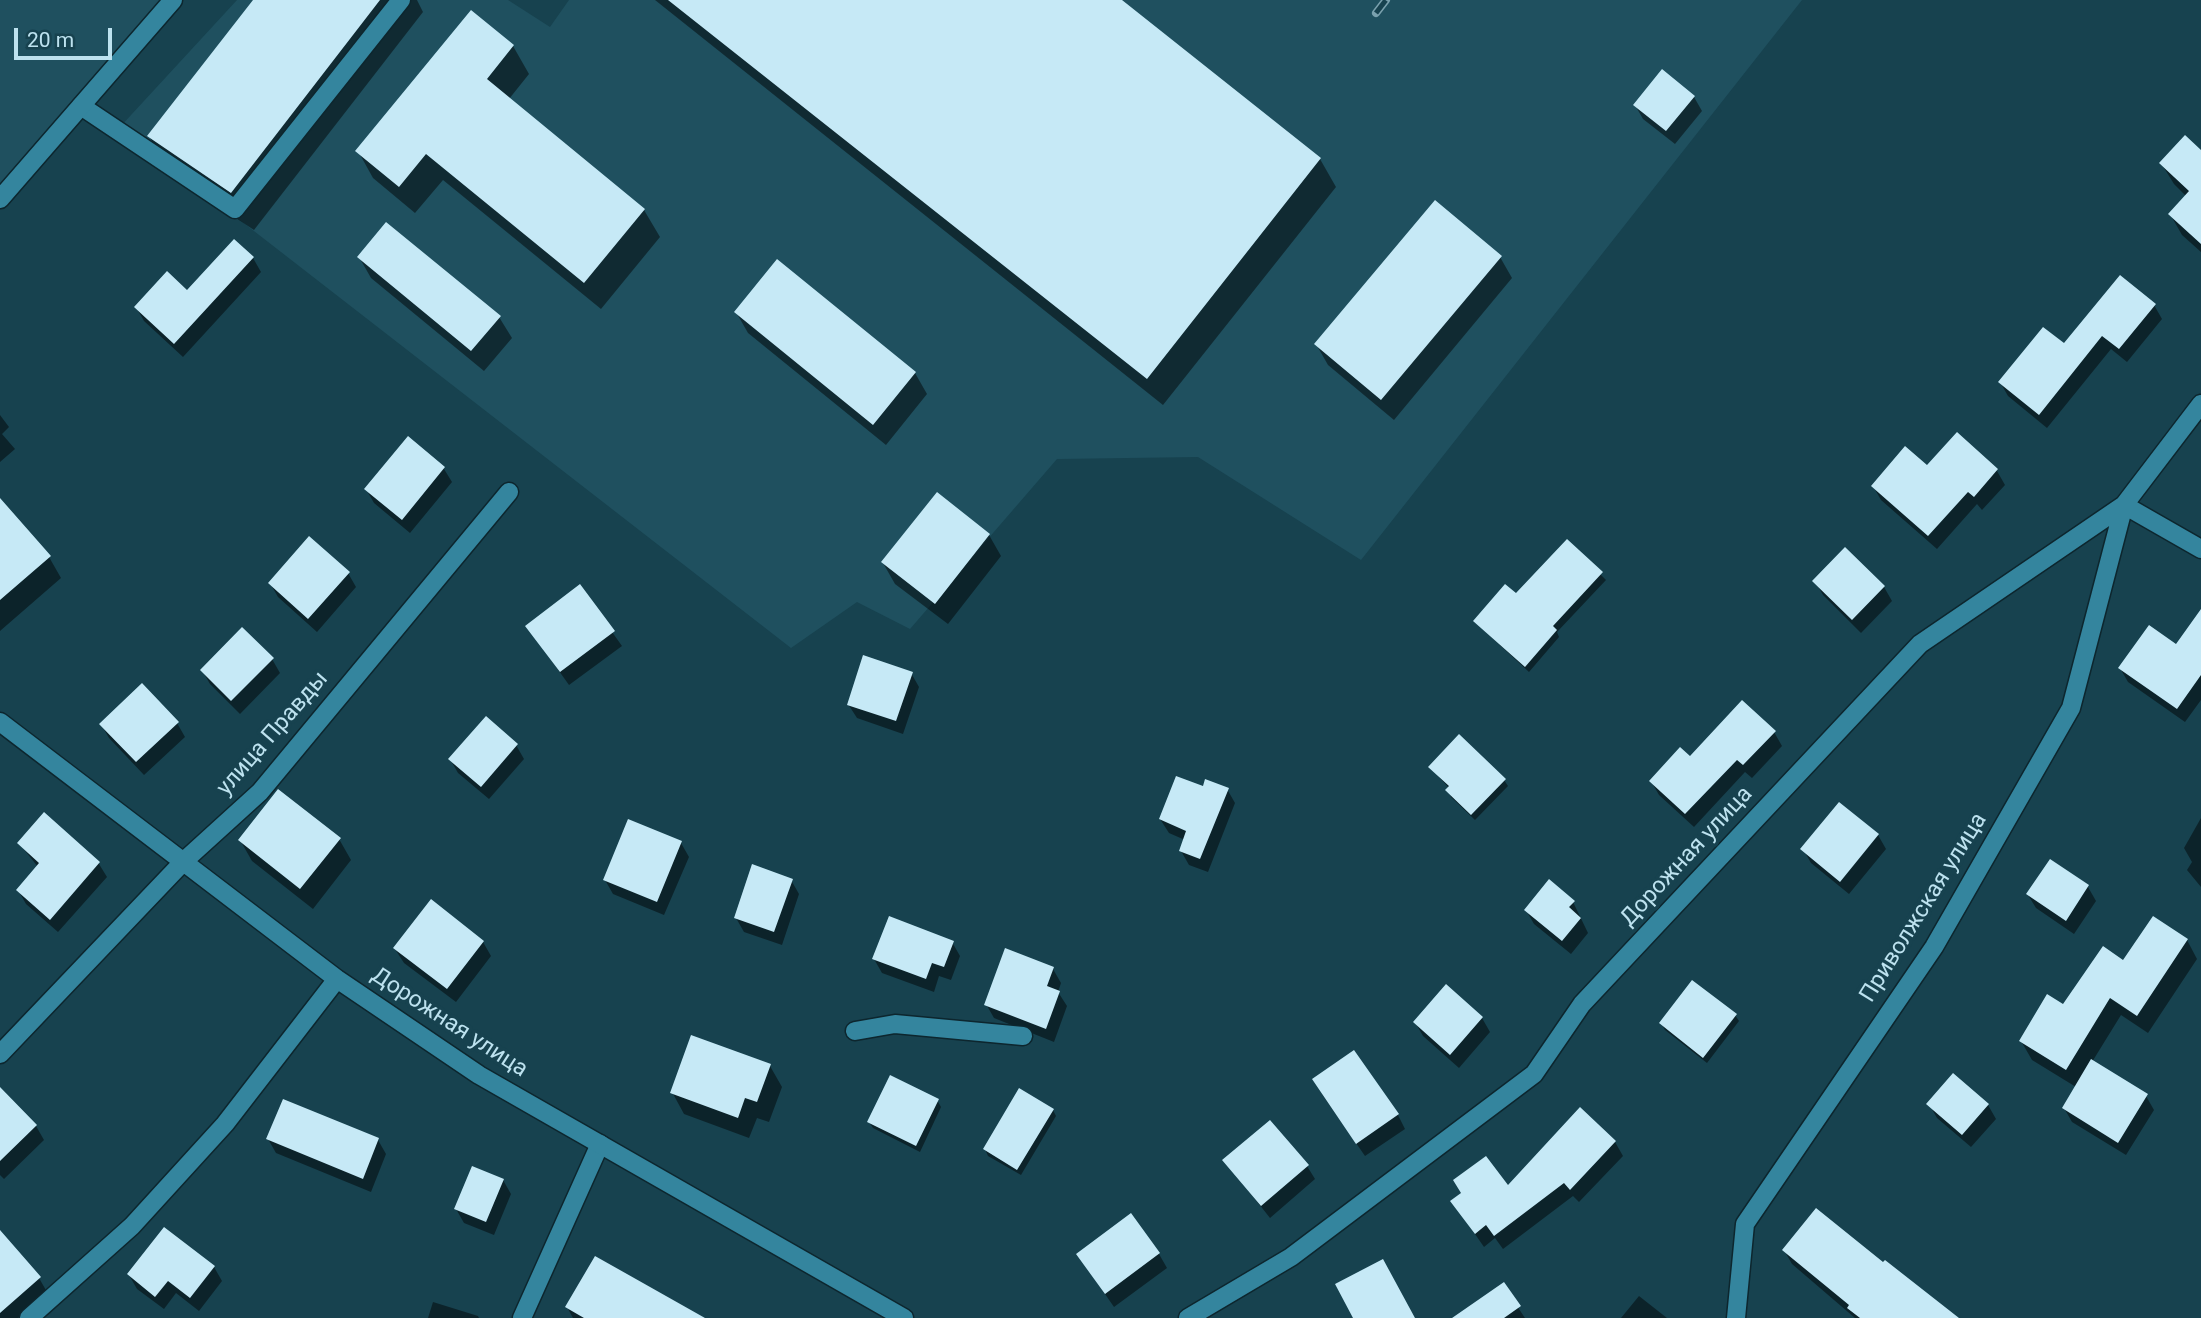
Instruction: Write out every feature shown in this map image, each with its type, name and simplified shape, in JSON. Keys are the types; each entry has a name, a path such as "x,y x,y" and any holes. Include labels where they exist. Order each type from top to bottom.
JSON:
{"street":[{"path":"0,199 173,0"},
{"path":"81,106 235,209 401,0"},
{"name":"Дорожная улица","path":"1188,1318 1290,1257 1534,1074 1582,1004 1920,644 2124,505 2201,404"},
{"name":"улица Правды","path":"0,1054 184,861 260,792 509,492"},
{"path":"2124,505 2201,549"},
{"name":"Приволжская улица","path":"1736,1318 1745,1224 1934,947 2071,708 2124,505"},
{"name":"Дорожная улица","path":"0,722 337,979 479,1075 904,1318"},
{"path":"29,1318 132,1226 225,1124 337,979"},
{"path":"855,1031 895,1024 1023,1036"},
{"path":"522,1318 600,1144"}],"shaded area":[{"path":"0,0 161,0 170,9 0,198"},
{"path":"237,0 508,0 550,27 569,0 1802,0 1361,560 1198,457 1057,459 910,629 857,602 791,648 120,127"}],"building":[{"path":"253,0 380,0 231,193 147,136"},
{"path":"668,0 1122,0 1321,158 1147,379"},
{"path":"471,10 514,45 487,79 645,209 584,283 426,154 399,187 355,151"},
{"path":"1662,69 1695,96 1666,131 1633,105"},
{"path":"2185,135 2201,150 2201,244 2168,214 2189,191 2159,163"},
{"path":"1435,200 1502,256 1381,400 1314,344"},
{"path":"386,222 501,316 471,351 357,257"},
{"path":"234,239 254,257 174,344 134,307 167,271 187,290"},
{"path":"777,259 916,372 873,425 734,312"},
{"path":"2120,275 2156,304 2119,349 2102,336 2039,415 1998,382 2043,327 2064,343"},
{"path":"1957,432 1998,469 1974,497 1968,492 1928,536 1871,486 1905,446 1927,465"},
{"path":"408,436 445,467 402,520 364,489"},
{"path":"937,492 990,534 935,604 881,562"},
{"path":"0,498 51,556 0,600"},
{"path":"309,536 350,572 308,619 268,583"},
{"path":"1567,539 1603,572 1553,626 1557,630 1525,667 1473,621 1505,584 1516,593"},
{"path":"1845,547 1885,586 1852,620 1812,581"},
{"path":"580,584 615,631 560,672 525,626"},
{"path":"2201,609 2201,675 2177,709 2118,668 2149,625 2176,644"},
{"path":"242,627 274,658 231,701 200,670"},
{"path":"863,655 913,672 896,721 847,705"},
{"path":"142,683 179,722 136,762 99,724"},
{"path":"1742,700 1776,731 1743,765 1737,760 1685,814 1649,781 1680,747 1690,756"},
{"path":"486,716 518,744 481,787 448,759"},
{"path":"1459,734 1506,779 1471,815 1445,790 1449,786 1428,767"},
{"path":"1176,776 1203,786 1205,779 1229,788 1200,859 1179,851 1186,831 1159,819"},
{"path":"278,789 341,838 300,889 238,840"},
{"path":"1839,802 1879,834 1840,882 1800,849"},
{"path":"44,812 100,862 50,920 16,890 39,863 17,843"},
{"path":"628,819 682,841 657,902 603,880"},
{"path":"2050,859 2089,885 2066,921 2026,894"},
{"path":"752,864 793,879 774,932 734,918"},
{"path":"1549,879 1575,901 1569,907 1581,918 1562,941 1524,910"},
{"path":"431,899 484,941 447,989 393,948"},
{"path":"889,916 954,941 944,967 932,963 926,979 872,959"},
{"path":"2153,916 2188,939 2137,1016 2110,998 2066,1070 2019,1041 2047,994 2063,1004 2103,946 2123,960"},
{"path":"1005,948 1054,967 1047,986 1060,991 1046,1029 984,1005"},
{"path":"1692,980 1737,1014 1703,1058 1659,1023"},
{"path":"1446,984 1483,1017 1450,1055 1413,1022"},
{"path":"691,1035 771,1064 757,1102 745,1098 738,1118 670,1093"},
{"path":"1354,1050 1399,1114 1356,1144 1312,1079"},
{"path":"2091,1059 2148,1094 2118,1143 2062,1108"},
{"path":"1953,1073 1989,1104 1962,1135 1926,1104"},
{"path":"890,1075 939,1099 916,1146 867,1122"},
{"path":"0,1087 37,1125 0,1161"},
{"path":"1019,1088 1054,1109 1017,1170 983,1149"},
{"path":"283,1099 379,1138 363,1179 266,1139"},
{"path":"1580,1107 1616,1141 1570,1190 1564,1183 1494,1236 1486,1225 1475,1234 1450,1201 1461,1193 1453,1180 1486,1156 1508,1185"},
{"path":"1270,1120 1309,1165 1261,1206 1222,1160"},
{"path":"472,1166 504,1179 486,1222 454,1209"},
{"path":"1816,1208 1959,1318 1860,1318 1847,1308 1849,1305 1782,1250"},
{"path":"1131,1213 1160,1253 1105,1294 1076,1254"},
{"path":"164,1227 215,1266 190,1298 168,1281 155,1297 127,1274"},
{"path":"0,1230 41,1277 0,1313"},
{"path":"595,1256 705,1318 584,1318 565,1307"},
{"path":"1383,1259 1415,1318 1353,1318 1335,1284"},
{"path":"1504,1282 1521,1306 1504,1318 1452,1318"}],"railway":[{"path":"1376,13 1386,0"}]}
